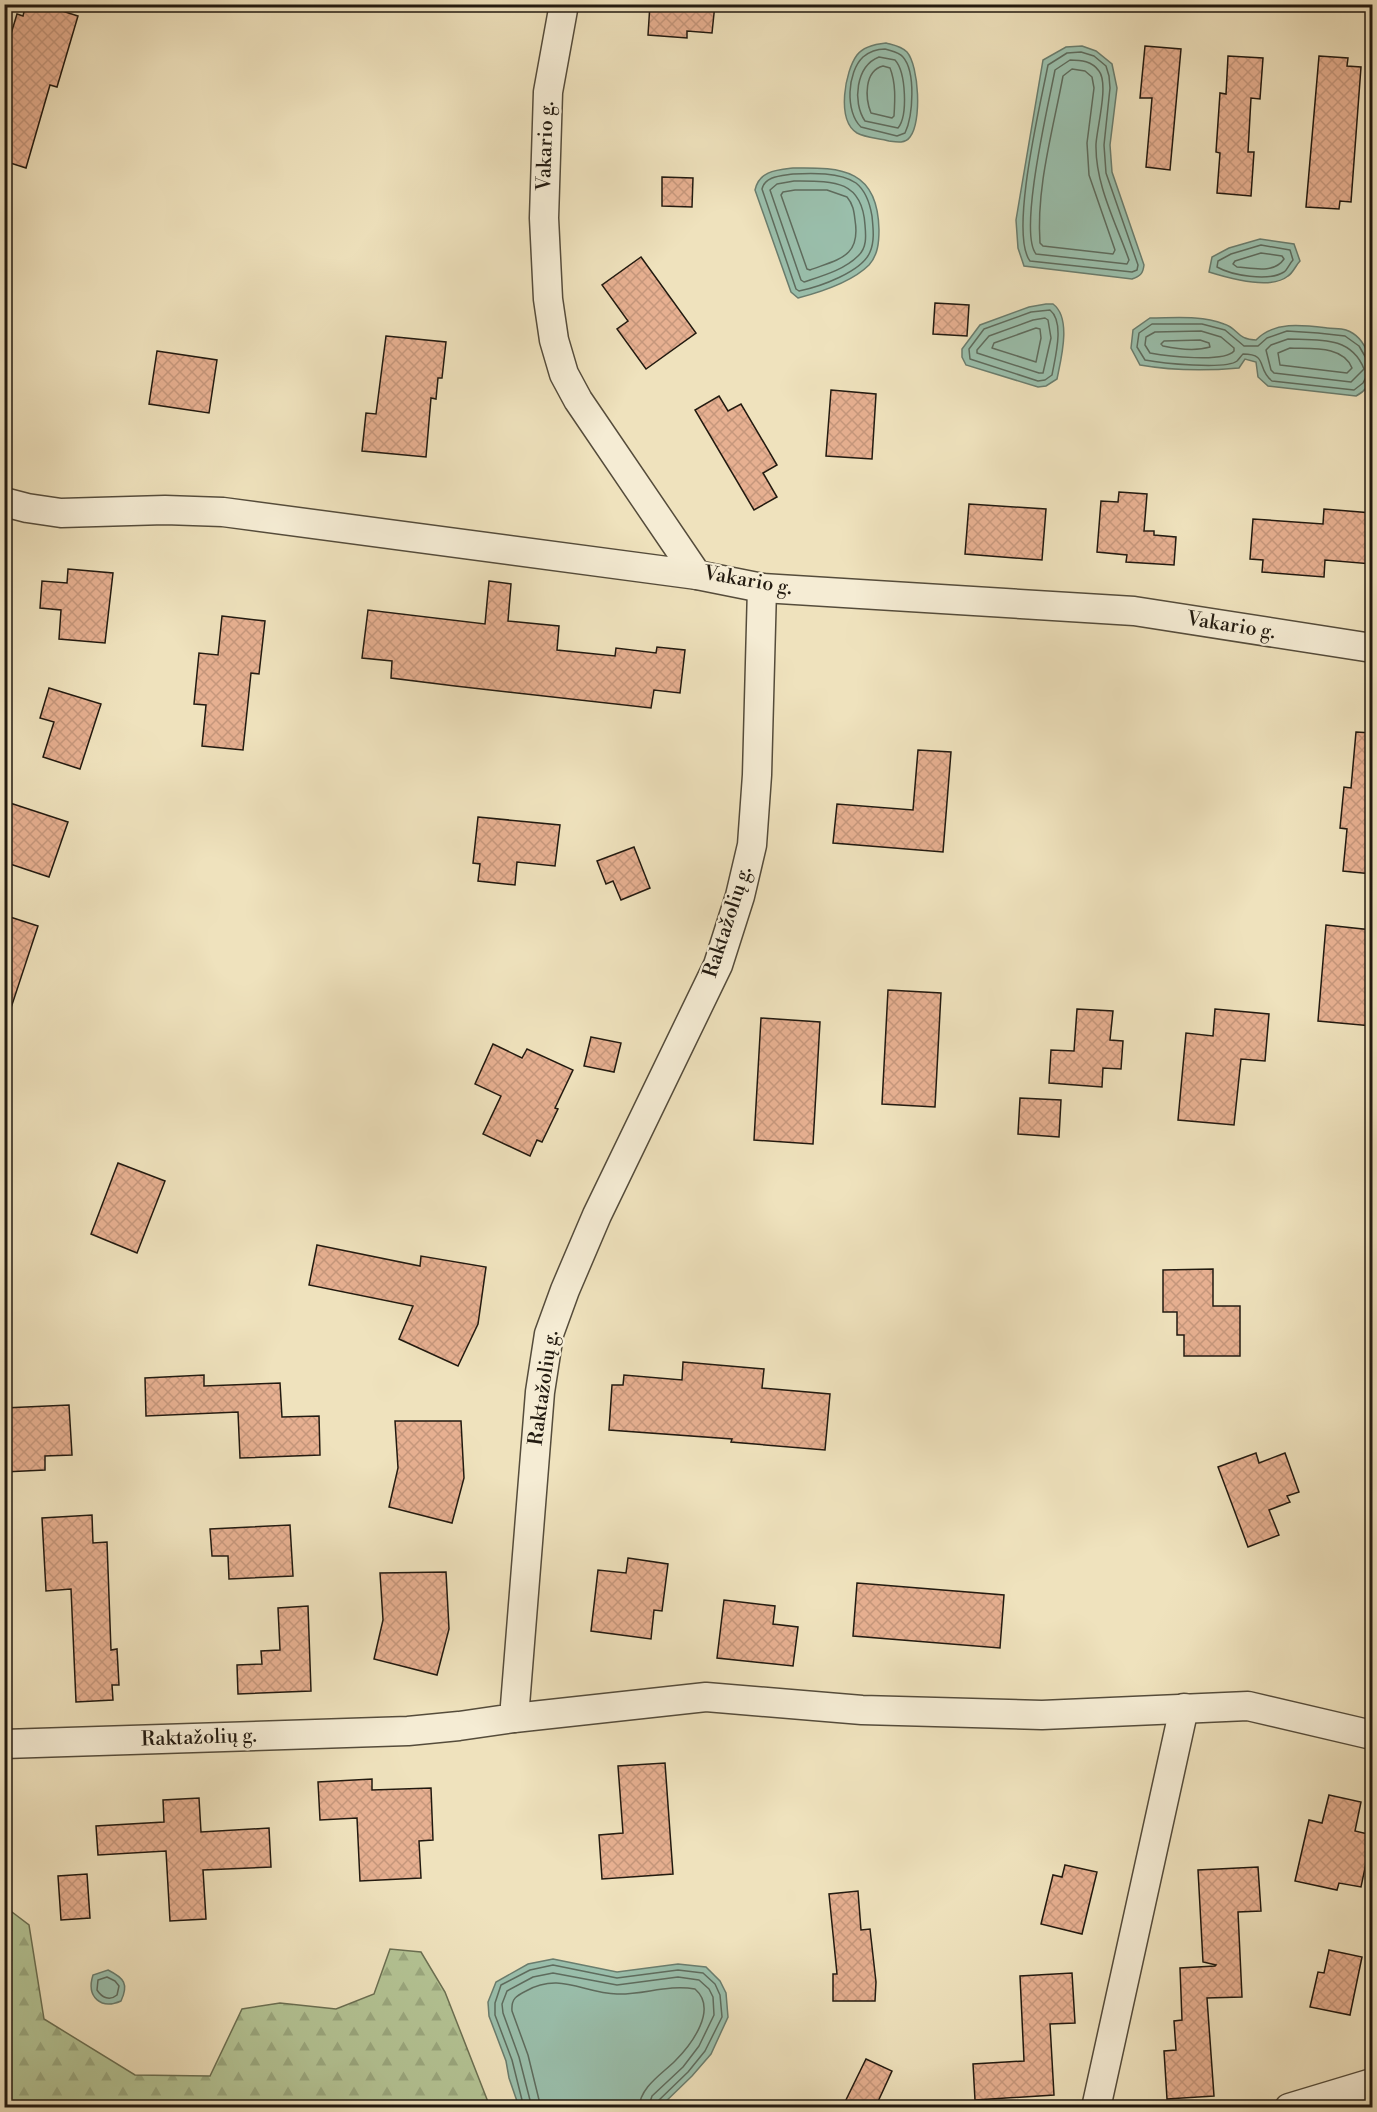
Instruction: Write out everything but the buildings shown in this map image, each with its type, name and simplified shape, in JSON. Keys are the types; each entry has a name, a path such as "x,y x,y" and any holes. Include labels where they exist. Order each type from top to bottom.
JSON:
{"street":[{"name":"Vakario g.","path":"564,4 548,92 544,207 548,300 554,340 564,374 578,400 697,575 762,588 1134,611 1372,648"},
{"path":"4,502 61,513 165,510 223,512 697,575"},
{"name":"Raktažolių g.","path":"4,1744 408,1731 514,1718 540,1392 549,1334 597,1215 718,965 740,896 752,845 758,775 762,588"},
{"path":"514,1718 706,1697 862,1710 1042,1715 1248,1706 1372,1735"},
{"path":"1096,2108 1184,1708"},
{"path":"1289,2108 1372,2083"}],"green space":[{"path":"12,1912 29,1925 44,2019 135,2075 210,2076 242,2009 280,2003 336,2009 374,1994 390,1949 421,1952 445,1992 490,2107 5,2107 4,1914"},
{"path":"1372,2098 1372,2107 1342,2107"}],"water":[{"path":"886,43 900,47 907,52 914,69 918,94 916,119 914,130 903,142 861,135 850,127 846,118 846,83 853,62 863,50"},
{"path":"1082,46 1096,51 1112,64 1117,88 1110,145 1112,172 1144,265 1141,274 1132,279 1024,266 1018,248 1016,220 1043,60 1066,47"},
{"path":"793,168 827,169 842,171 854,176 865,184 872,195 877,210 879,230 876,253 869,265 862,271 836,286 798,298 791,292 755,190 764,175"},
{"path":"1260,239 1294,244 1300,261 1290,275 1271,282 1249,282 1209,272 1212,257 1229,248"},
{"path":"1053,304 1059,310 1064,329 1063,350 1057,379 1046,386 1038,387 966,365 962,357 962,349 980,325 1029,307"},
{"path":"1150,318 1206,319 1229,326 1241,336 1256,340 1271,330 1289,326 1346,330 1360,339 1365,346 1370,363 1370,380 1367,387 1356,396 1268,386 1258,377 1256,362 1245,359 1239,368 1226,369 1177,369 1140,365 1131,348 1133,330"},
{"path":"553,1959 617,1972 678,1964 706,1967 720,1981 726,1993 728,2017 711,2054 660,2107 519,2107 506,2061 489,2016 488,2002 496,1982 528,1964"},
{"path":"108,1970 124,1982 125,1990 121,2001 107,2004 97,2000 91,1983 93,1975"}]}
